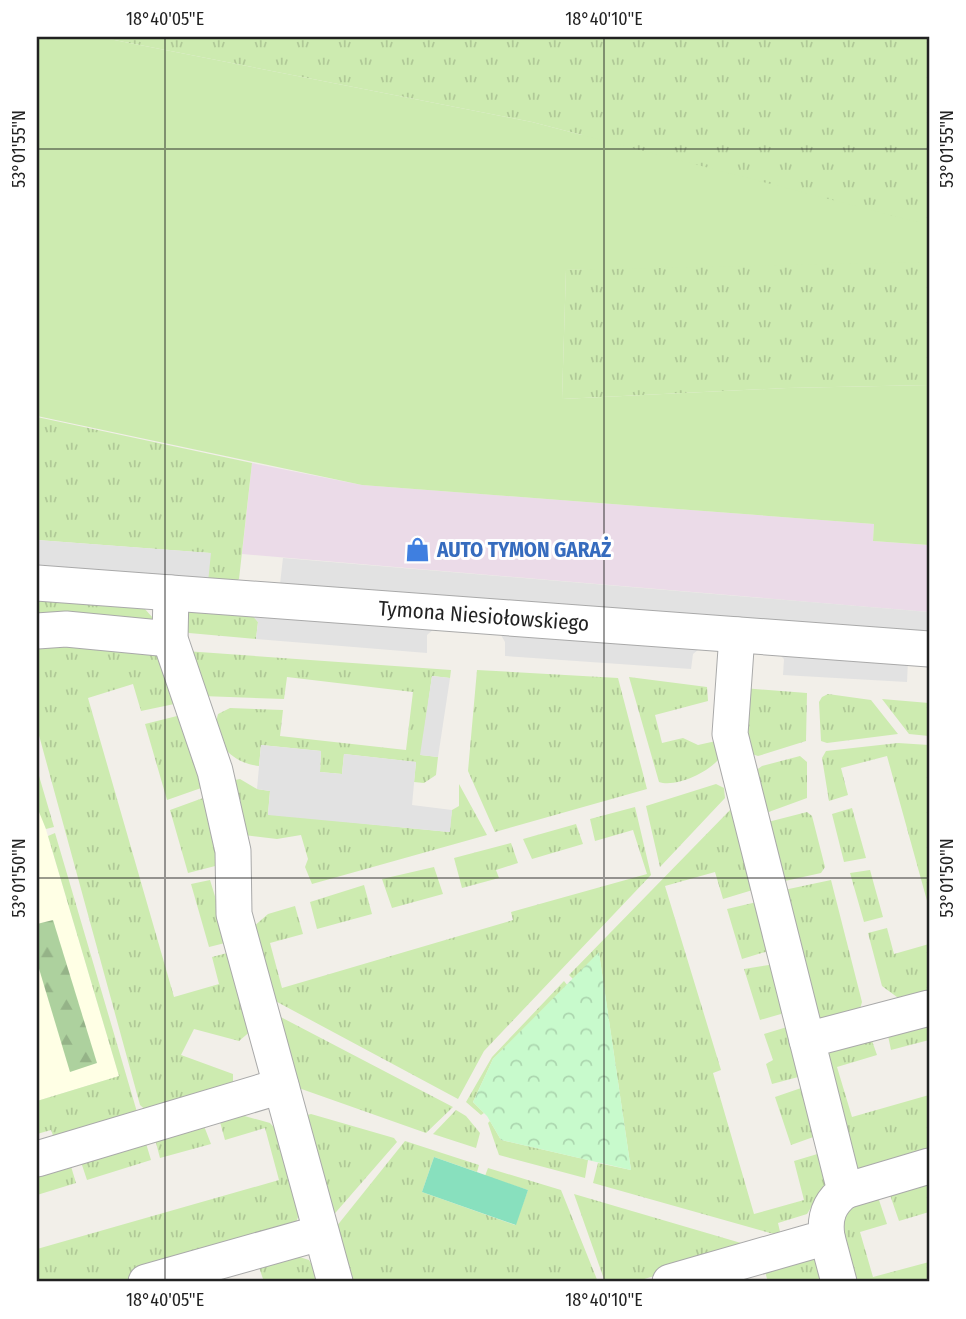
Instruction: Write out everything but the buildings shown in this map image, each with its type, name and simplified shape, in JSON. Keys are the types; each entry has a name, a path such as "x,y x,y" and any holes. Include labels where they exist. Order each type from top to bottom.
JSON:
{"street":[{"name":"Tymona Niesiołowskiego","path":"37,583 929,649"},
{"path":"171,593 170,639 215,771 233,851 233,914 335,1282"},
{"path":"37,631 66,629 170,639"},
{"path":"737,635 730,734 845,1191"},
{"path":"807,1040 929,1008"},
{"path":"37,1159 281,1086"},
{"path":"839,1282 825,1226 830,1208 845,1191 929,1166"},
{"path":"146,1282 320,1233"},
{"path":"670,1282 827,1237"}],"shaded area":[{"path":"252,463 362,485 874,524 873,541 929,545 929,612 242,554"},
{"path":"37,540 211,553 208,582 37,568"},
{"path":"283,558 929,612 929,636 280,584"},
{"path":"252,615 434,629 427,635 427,653 256,639 258,622"},
{"path":"501,635 699,649 693,654 691,669 505,656 505,642"},
{"path":"779,654 908,661 907,682 783,675 784,659"},
{"path":"432,676 450,678 438,757 420,755"},
{"path":"261,745 321,751 320,772 342,774 344,754 416,762 412,805 452,810 450,832 268,815 270,791 257,789"},
{"path":"39,806 119,1076 37,1101 37,807"}],"green space":[{"path":"37,37 99,37 532,122 929,225 929,262 566,270 562,399 787,388 929,385 929,545 873,541 874,524 362,485 37,416"},
{"path":"99,37 929,37 929,385 787,388 562,399 566,270 585,269 582,135 532,122"},
{"path":"37,417 252,463 239,579 232,584 213,584 208,577 210,553 37,540"},
{"path":"37,601 144,608 153,618 152,622 37,623"},
{"path":"188,611 252,615 258,622 256,639 189,633 185,630"},
{"path":"37,640 163,648 179,703 141,711 133,684 88,698 174,997 219,984 212,957 231,952 252,1030 239,1041 194,1029 181,1055 233,1074 233,1092 149,1113 140,1105 37,728"},
{"path":"185,651 451,670 450,678 432,676 421,755 438,757 436,775 424,783 414,782 416,762 344,754 342,774 320,772 321,751 261,745 259,766 241,761 232,756 217,734 218,714 230,708 283,710 280,736 406,750 413,692 287,677 284,699 202,696"},
{"path":"477,670 618,678 647,789 495,832 468,771"},
{"path":"629,677 707,687 708,701 655,715 662,743 683,738 698,745 716,741 721,756 716,762 693,777 675,783 659,782"},
{"path":"743,688 807,693 806,741 758,756 749,753"},
{"path":"828,694 871,700 898,734 827,743 821,741 819,702"},
{"path":"882,699 929,703 929,736 909,734"},
{"path":"181,715 204,787 167,800 145,724"},
{"path":"898,743 929,745 929,908 887,756 841,768 848,795 829,801 822,758 826,751"},
{"path":"800,756 807,762 807,798 766,813 755,771 762,766"},
{"path":"37,769 54,827 46,829 37,807"},
{"path":"240,779 257,789 270,791 268,814 449,832 452,810 459,806 459,784 487,835 312,884 305,867 308,859 301,835 277,839 244,835 235,780"},
{"path":"716,784 724,788 725,798 660,867 646,806"},
{"path":"203,798 223,864 188,873 170,810"},
{"path":"635,807 651,875 484,1051 458,1099 266,996 253,927 268,914 295,906 303,934 270,943 282,988 513,920 511,912 647,874 633,830 595,841 590,819"},
{"path":"852,808 866,858 844,862 832,814"},
{"path":"730,810 735,812 756,889 723,899 715,872 665,886 721,1070 713,1073 754,1214 804,1200 794,1161 824,1152 830,1177 807,1214 778,1223 781,1236 593,1183 598,1163 631,1170 599,953 574,980 569,975"},
{"path":"807,812 812,816 825,867 821,873 785,881 768,822"},
{"path":"576,824 583,844 532,859 523,839"},
{"path":"55,833 137,1112 54,1138 51,1130 37,1134 37,1101 119,1076 48,836"},
{"path":"511,843 518,863 496,870 499,878 462,888 454,858"},
{"path":"434,867 443,894 392,908 382,879"},
{"path":"870,870 883,917 864,922 850,873"},
{"path":"210,880 229,942 209,947 191,884"},
{"path":"831,880 862,1002 860,1009 826,1021 819,1018 784,890"},
{"path":"364,885 372,914 317,929 310,902"},
{"path":"761,901 775,949 742,959 727,909"},
{"path":"53,920 97,1063 70,1072 37,962 37,924"},
{"path":"887,928 894,954 929,944 929,995 901,1000 882,986 868,933"},
{"path":"599,952 631,1170 501,1140 487,1116 473,1102 493,1059"},
{"path":"776,965 786,1009 781,1014 760,1020 744,969"},
{"path":"564,981 568,986 493,1059 473,1102 484,1113 481,1115 466,1102 492,1057"},
{"path":"273,1013 453,1107 426,1133 293,1086"},
{"path":"929,1019 929,1040 891,1050 887,1031"},
{"path":"787,1027 802,1076 772,1084 766,1064 773,1060 764,1034"},
{"path":"870,1035 877,1055 837,1067 852,1117 929,1095 929,1157 858,1170 853,1165 828,1055 834,1047"},
{"path":"804,1087 819,1135 791,1145 775,1097"},
{"path":"456,1110 466,1116 480,1133 476,1148 433,1134"},
{"path":"311,1114 394,1138 397,1142 330,1219 304,1116"},
{"path":"241,1115 270,1123 281,1135 300,1211 296,1223 141,1271 125,1282 37,1282 37,1249 279,1180 265,1128 225,1140 220,1122"},
{"path":"490,1121 501,1140 588,1160 585,1178 499,1155 488,1123"},
{"path":"204,1126 211,1144 160,1158 155,1139"},
{"path":"145,1140 151,1160 87,1180 81,1162"},
{"path":"405,1141 479,1165 477,1172 434,1157 422,1192 515,1225 528,1190 485,1176 488,1168 561,1190 598,1282 349,1282 332,1232"},
{"path":"434,1157 528,1190 516,1225 422,1192"},
{"path":"70,1163 76,1183 37,1195 37,1174"},
{"path":"929,1182 929,1212 899,1221 890,1195"},
{"path":"574,1194 741,1243 740,1251 634,1282 605,1282"},
{"path":"878,1197 887,1224 860,1232 873,1277 929,1262 929,1282 851,1282 843,1243 844,1222 853,1208"},
{"path":"290,1254 309,1260 322,1282 264,1282 257,1261"},
{"path":"815,1255 829,1282 768,1282 763,1265"}],"place":[{"name":"AUTO TYMON GARAŻ","path":"417,550"}]}
